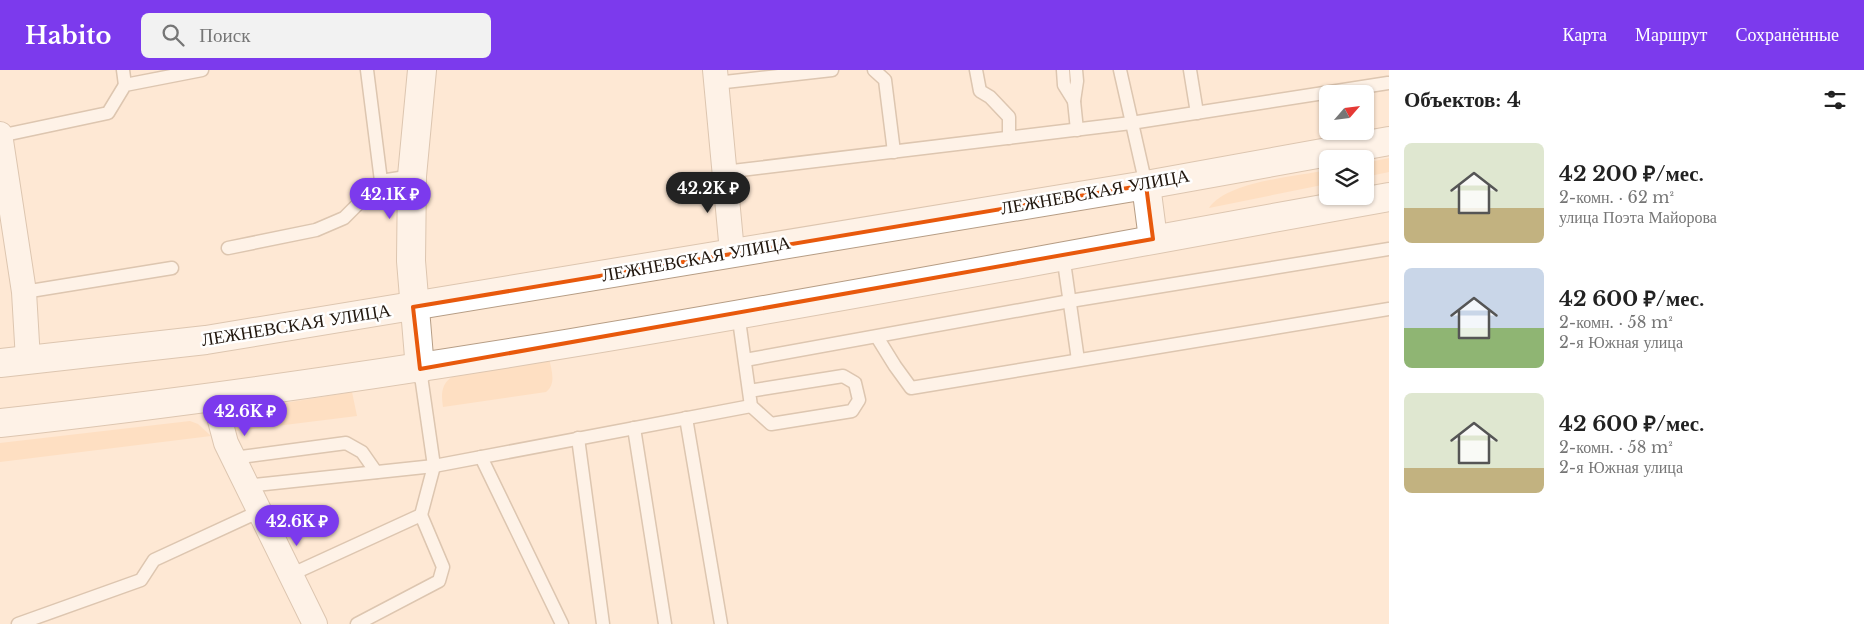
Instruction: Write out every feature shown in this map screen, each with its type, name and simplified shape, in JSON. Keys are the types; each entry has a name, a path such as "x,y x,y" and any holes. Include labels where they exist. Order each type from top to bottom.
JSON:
{"main road":[{"path":"420,369 411,261 412,176 422,70"},
{"name":"ЛЕЖНЕВСКАЯ УЛИЦА","path":"0,363 206,340 414,307 732,252 1146,185 1389,140"},
{"path":"1146,185 1153,239"},
{"path":"0,423 214,398 420,369 1389,197"}],"street":[{"path":"715,76 732,252"},
{"path":"0,135 6,205 24,292 28,360"},
{"path":"214,398 226,443 258,512 315,624"}],"lane":[{"path":"0,135 108,113 125,85 123,70"},
{"path":"125,85 202,70"},
{"path":"367,70 381,181"},
{"path":"715,76 832,70"},
{"path":"874,70 884,80 894,152"},
{"path":"976,70 980,91 1009,117 1010,138"},
{"path":"1063,70 1064,85 1074,101"},
{"path":"1076,70 1077,81 1074,101 1077,130"},
{"path":"1120,70 1146,185"},
{"path":"1190,70 1198,113"},
{"path":"724,172 1131,123 1388,83"},
{"path":"228,248 316,230 344,218 381,181 412,176"},
{"path":"745,360 1070,301 1389,249"},
{"path":"1063,255 1078,360"},
{"path":"24,292 172,268"},
{"path":"877,337 911,388 1389,310"},
{"path":"738,313 751,406 771,424 852,411 859,400 855,383 843,376 749,391"},
{"path":"357,624 439,581 443,566 421,515 434,466 420,369"},
{"path":"246,486 434,466 751,406"},
{"path":"686,418 721,624"},
{"path":"634,428 665,624"},
{"path":"578,438 603,624"},
{"path":"233,458 346,443 362,452 376,472"},
{"path":"482,457 562,624"},
{"path":"18,624 141,580 154,560 258,512"},
{"path":"290,575 421,515"}],"highlighted area":[{"path":"1146,185 1153,239 420,369 413,307"}],"shaded area":[{"path":"1389,158 1389,172 1374,175 1374,161"},
{"path":"1319,171 1319,186 1209,208 1218,199 1231,192 1263,181"},
{"path":"549,357 552,380 546,392 443,407 444,386 453,376 483,368"},
{"path":"352,392 357,416 228,432 229,412"},
{"path":"190,421 198,424 211,436 0,462 0,443"}]}
